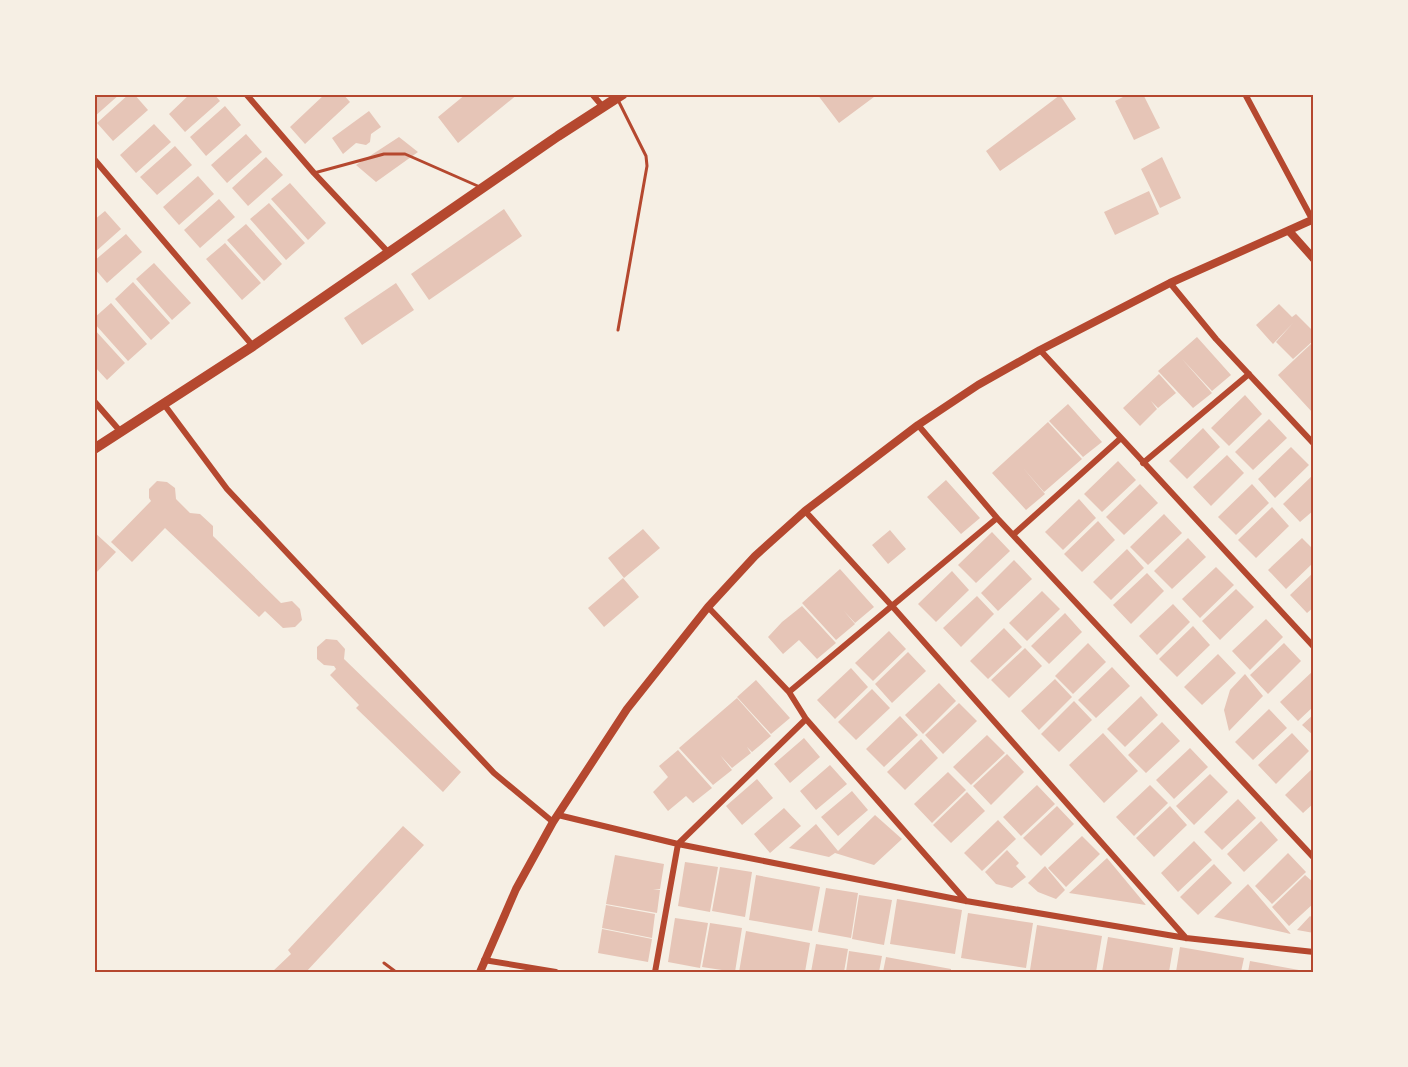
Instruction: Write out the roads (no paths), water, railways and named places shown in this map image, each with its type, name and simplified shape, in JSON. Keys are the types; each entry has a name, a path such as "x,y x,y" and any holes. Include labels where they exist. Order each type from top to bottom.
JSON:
{"main road":[{"path":"94,448 253,346 620,96"}],"street":[{"path":"246,94 314,173 388,252"},
{"path":"592,94 603,107"},
{"path":"480,972 516,889 556,819 627,709 708,607 756,556 805,511 918,425 978,385 1040,350 1170,283 1313,219 1245,94"},
{"path":"94,159 253,346"},
{"path":"1289,231 1314,259"},
{"path":"1170,283 1314,444"},
{"path":"1040,350 1314,647"},
{"path":"1143,463 1249,374"},
{"path":"94,401 120,431"},
{"path":"163,403 227,489 494,773 556,819 966,901 1186,939 1314,952"},
{"path":"918,425 996,518 1314,858"},
{"path":"1012,535 1121,438"},
{"path":"805,511 892,606 1186,939"},
{"path":"789,692 996,518"},
{"path":"708,607 789,692 806,719 966,901"},
{"path":"655,972 678,844 806,719"},
{"path":"484,960 553,972"}],"lane":[{"path":"618,330 647,166 646,156 620,96"},
{"path":"314,173 384,154 405,154 482,188"},
{"path":"384,963 396,972"}]}
